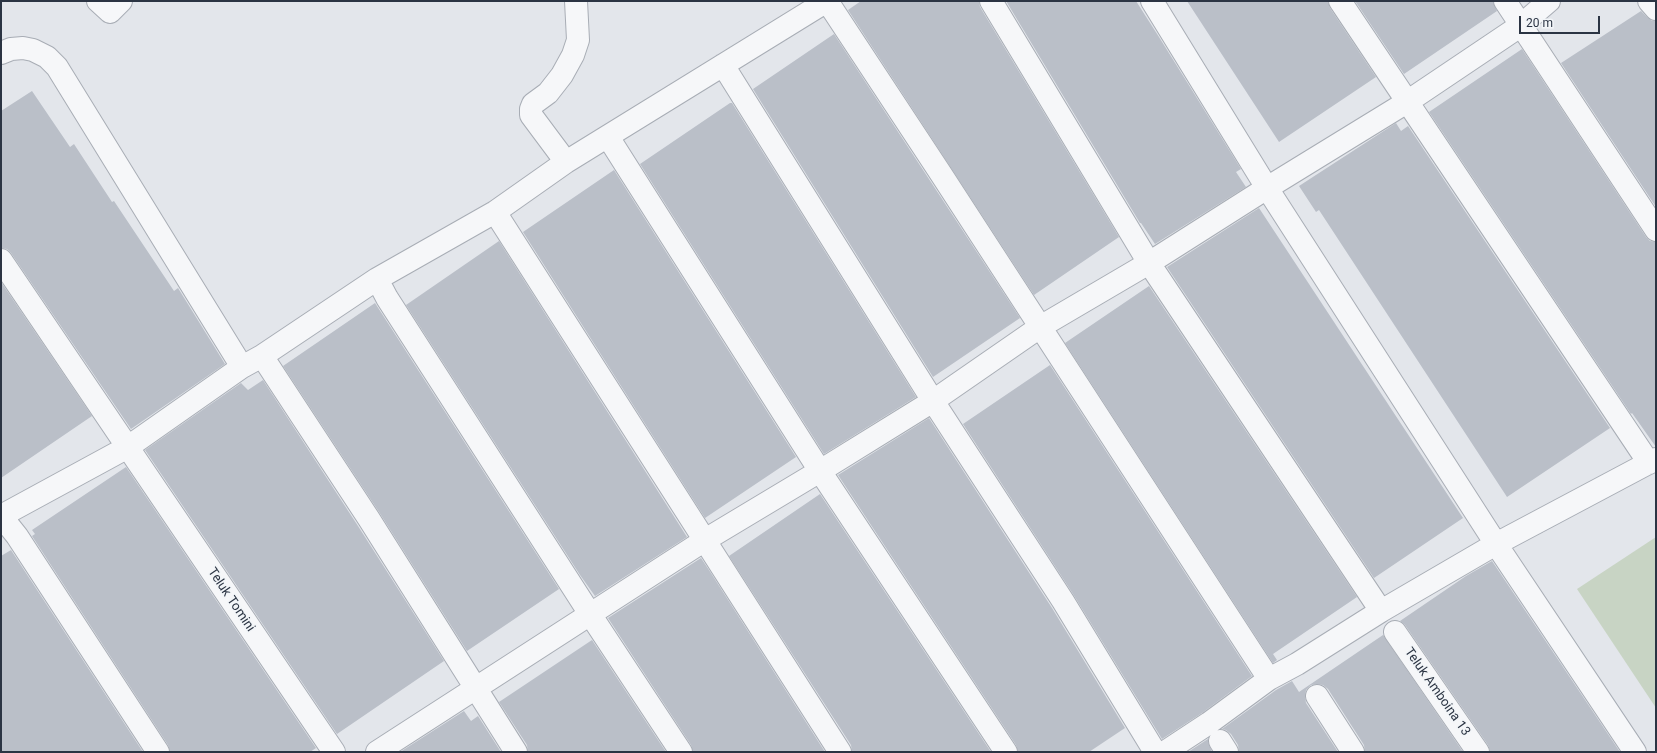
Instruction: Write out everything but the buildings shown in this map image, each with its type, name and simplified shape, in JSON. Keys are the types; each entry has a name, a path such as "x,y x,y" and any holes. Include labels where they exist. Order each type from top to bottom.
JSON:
{"street":[{"path":"98,1 110,12 121,1"},
{"path":"566,162 531,115 531,109 534,104 548,93 562,75 573,55 578,40 576,1"},
{"path":"158,752 17,536 1,516 128,447 242,367 262,356 377,279 495,212 566,162 608,138 723,64 827,1 1270,679"},
{"path":"991,1 1149,263 1381,611"},
{"path":"1152,1 1267,188 1496,544 1635,752"},
{"path":"1165,752 1209,723 1270,679 1297,664 1381,611 1496,544 1653,461 1407,102 1340,1"},
{"path":"1505,1 1520,26 1656,230"},
{"path":"377,752 705,540 934,401 1040,327 1149,263 1407,102 1520,26 1549,1"},
{"path":"1649,1 1656,9"},
{"path":"1,53 17,48 33,50 47,57 57,67 242,367"},
{"path":"723,64 934,401 1063,601 1155,752"},
{"path":"608,138 820,471 1006,752"},
{"path":"495,212 840,752"},
{"name":"Teluk Tomini","path":"1,260 334,752"},
{"path":"377,279 387,298 590,614 681,752"},
{"path":"262,356 369,519 516,752"},
{"name":"Teluk Amboina 13","path":"1395,632 1478,752"},
{"path":"1317,696 1353,752"}],"green space":[{"path":"1656,537 1656,708 1577,589"}]}
